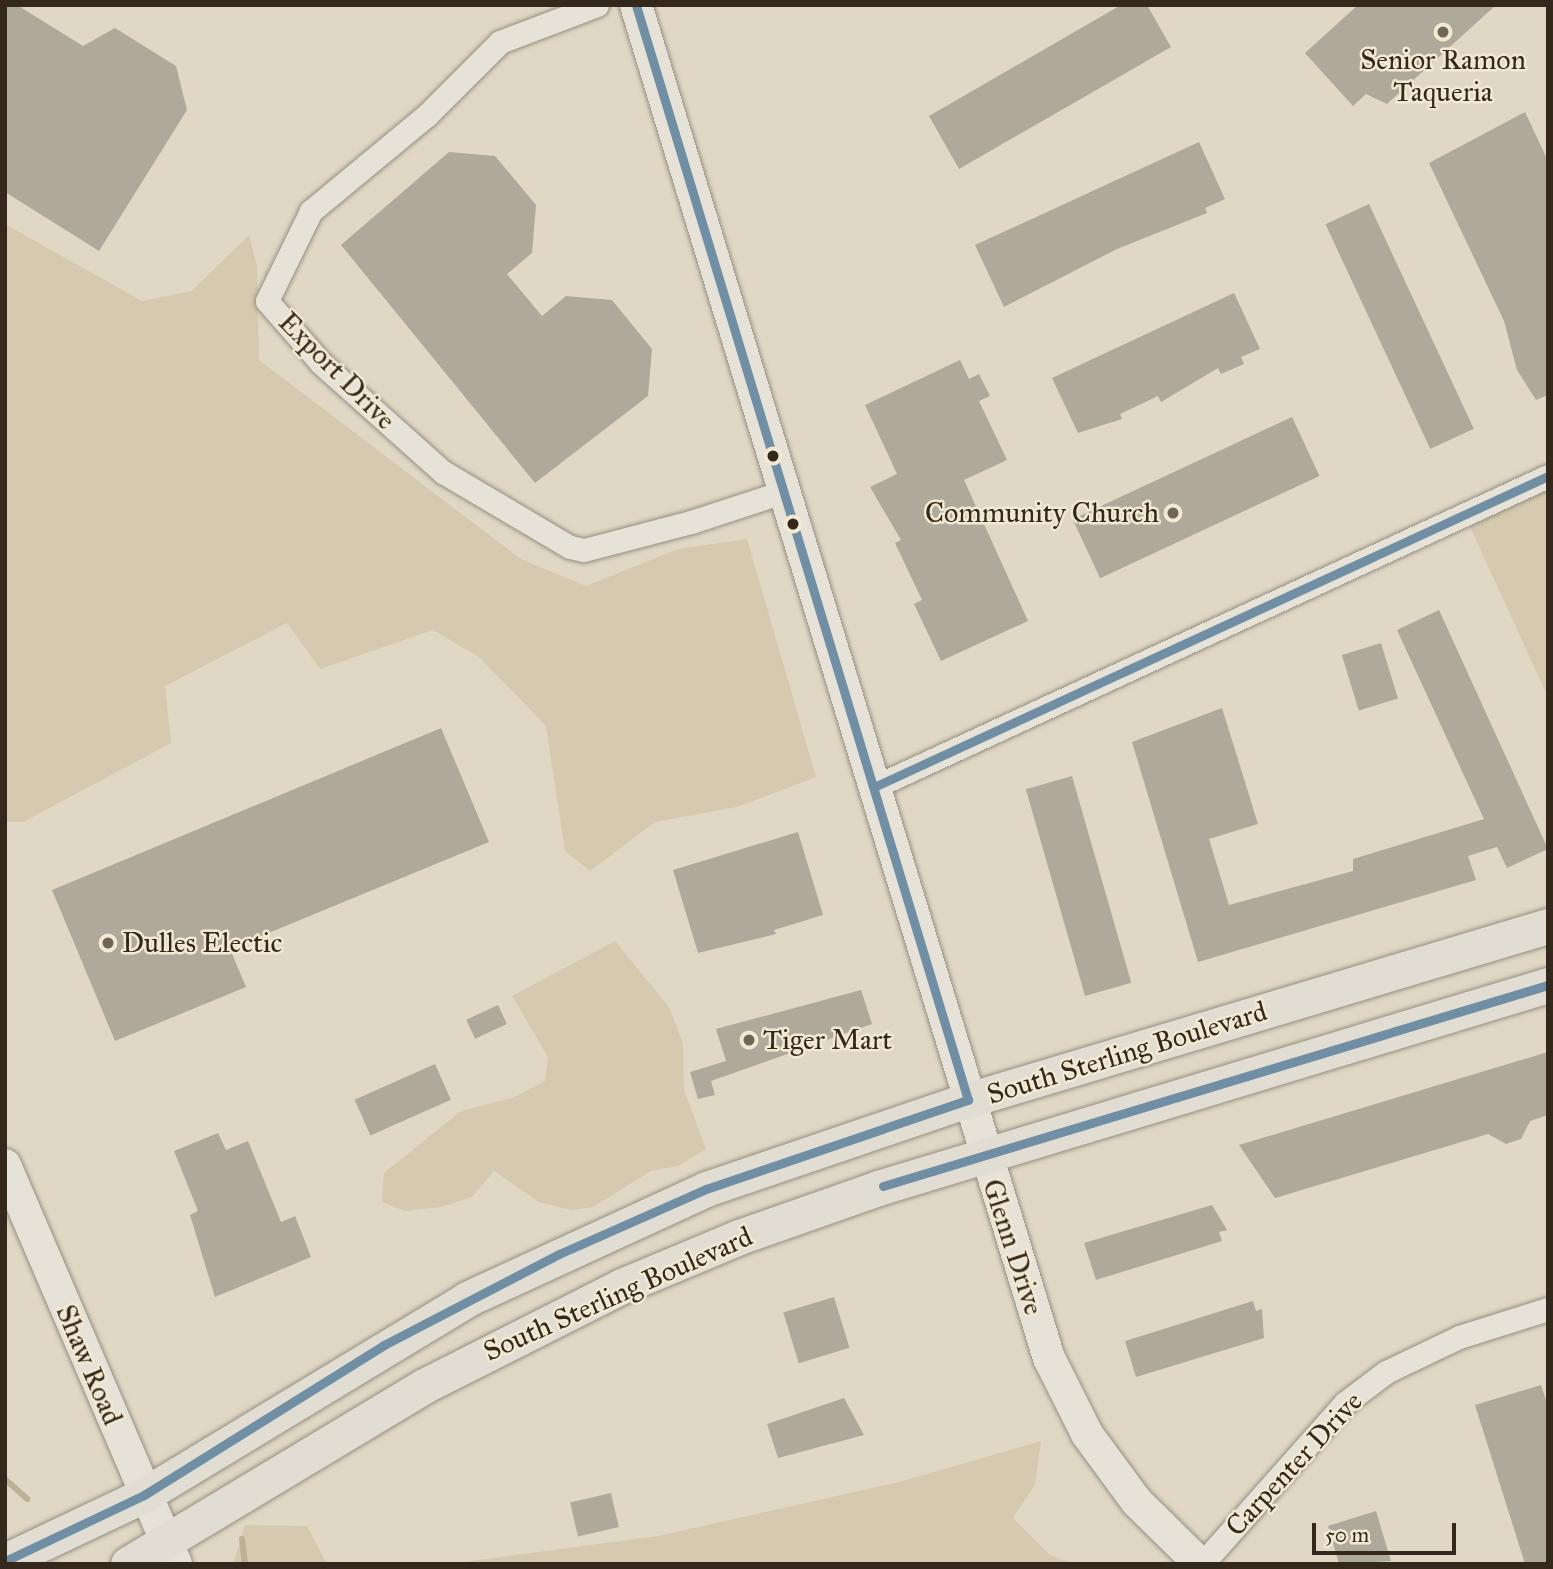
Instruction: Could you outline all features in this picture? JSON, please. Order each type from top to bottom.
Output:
[{"type":"main road","name":"South Sterling Boulevard","points":[[5,1562],[144,1495],[384,1345],[559,1254],[706,1189],[968,1100],[1548,926]]},
{"type":"main road","name":"South Sterling Boulevard","points":[[128,1564],[171,1553],[388,1406],[622,1286],[806,1212],[984,1155],[1548,985]]},
{"type":"street","name":"Export Drive","points":[[597,5],[499,42],[427,115],[311,211],[267,301],[321,363],[443,472],[570,547],[584,550],[664,529],[783,492]]},
{"type":"street","name":"Glenn Drive","points":[[636,5],[984,1155],[1066,1397],[1137,1502],[1201,1564]]},
{"type":"street","points":[[874,787],[1548,476]]},
{"type":"street","name":"Shaw Road","points":[[5,1165],[171,1553]]},
{"type":"street","name":"Carpenter Drive","points":[[1201,1564],[1345,1403],[1386,1371],[1459,1337],[1548,1310]]},
{"type":"shaded area","points":[[5,224],[142,301],[192,291],[249,235],[257,267],[259,360],[521,559],[586,586],[678,549],[747,539],[816,777],[737,807],[655,822],[590,871],[565,851],[546,726],[479,657],[433,630],[320,669],[287,623],[165,686],[171,743],[23,822],[5,822]]},
{"type":"shaded area","points":[[1548,476],[1548,697],[1464,514]]},
{"type":"shaded area","points":[[615,941],[669,1007],[683,1043],[684,1090],[706,1149],[678,1166],[651,1171],[593,1207],[571,1210],[539,1202],[494,1171],[472,1197],[441,1207],[405,1211],[382,1202],[384,1173],[461,1111],[512,1098],[545,1081],[548,1057],[512,996]]},
{"type":"shaded area","points":[[1041,1441],[1035,1485],[1013,1518],[1050,1555],[1075,1564],[449,1564],[658,1536],[899,1482]]},
{"type":"shaded area","points":[[245,1525],[307,1526],[327,1564],[233,1564]]},
{"type":"building","points":[[5,5],[17,5],[83,46],[115,28],[176,66],[187,110],[99,251],[5,192]]},
{"type":"building","points":[[1121,5],[1147,5],[1171,47],[959,169],[929,116]]},
{"type":"building","points":[[1358,5],[1496,5],[1387,104],[1366,94],[1353,106],[1305,53]]},
{"type":"building","points":[[1525,112],[1548,161],[1548,395],[1536,400],[1517,370],[1504,321],[1429,163]]},
{"type":"building","points":[[1199,142],[1225,199],[1205,208],[1207,213],[1117,249],[1004,307],[975,245]]},
{"type":"building","points":[[449,152],[495,156],[536,205],[532,253],[507,274],[542,316],[566,296],[612,300],[652,349],[648,396],[535,483],[341,245]]},
{"type":"building","points":[[1369,204],[1474,429],[1430,449],[1325,224]]},
{"type":"building","points":[[1234,293],[1260,349],[1241,357],[1244,364],[1221,374],[1218,368],[1161,402],[1158,396],[1120,414],[1122,419],[1078,433],[1052,378]]},
{"type":"building","points":[[960,360],[969,379],[979,374],[990,396],[979,401],[1007,460],[964,480],[1028,621],[941,661],[914,604],[922,600],[895,543],[901,540],[870,487],[897,474],[865,405]]},
{"type":"building","points":[[1292,417],[1319,476],[1100,578],[1073,519]]},
{"type":"building","points":[[1439,610],[1548,849],[1507,868],[1497,847],[1468,856],[1476,880],[1198,962],[1132,742],[1222,708],[1258,824],[1209,839],[1229,905],[1353,871],[1353,859],[1484,819],[1397,630]]},
{"type":"building","points":[[1381,643],[1398,698],[1359,710],[1342,655]]},
{"type":"building","points":[[441,728],[489,842],[230,949],[246,987],[115,1041],[52,890]]},
{"type":"building","points":[[1072,776],[1131,983],[1085,996],[1026,789]]},
{"type":"building","points":[[798,832],[823,915],[774,930],[776,934],[698,953],[673,870]]},
{"type":"building","points":[[861,990],[872,1024],[711,1081],[715,1095],[698,1099],[690,1072],[726,1061],[716,1029]]},
{"type":"building","points":[[498,1005],[507,1024],[475,1039],[466,1020]]},
{"type":"building","points":[[1548,1052],[1548,1115],[1530,1121],[1521,1139],[1506,1144],[1488,1134],[1275,1198],[1239,1145]]},
{"type":"building","points":[[435,1064],[451,1100],[370,1135],[355,1100]]},
{"type":"building","points":[[218,1133],[226,1150],[248,1141],[281,1222],[295,1216],[311,1257],[215,1297],[190,1215],[198,1211],[174,1151]]},
{"type":"building","points":[[1212,1205],[1227,1230],[1219,1232],[1222,1241],[1096,1280],[1084,1243]]},
{"type":"building","points":[[834,1297],[849,1348],[799,1363],[783,1312]]},
{"type":"building","points":[[1253,1301],[1256,1311],[1262,1309],[1264,1338],[1136,1377],[1125,1341]]},
{"type":"building","points":[[1541,1385],[1548,1406],[1548,1564],[1525,1564],[1475,1405]]},
{"type":"building","points":[[844,1398],[864,1435],[778,1458],[767,1424]]},
{"type":"building","points":[[611,1493],[619,1527],[578,1537],[570,1502]]},
{"type":"building","points":[[1376,1511],[1391,1561],[1339,1564],[1328,1526]]},
{"type":"waterway","points":[[5,1479],[27,1499]]},
{"type":"waterway","points":[[242,1539],[245,1564]]},
{"type":"transit line","points":[[5,1561],[144,1495],[384,1345],[559,1254],[706,1189],[968,1100],[636,5]]},
{"type":"transit line","points":[[874,787],[1548,476]]},
{"type":"transit line","points":[[883,1186],[1548,985]]},
{"type":"place","name":"Senior Ramon Taqueria","points":[[1443,32]]},
{"type":"place","name":"Community Church","points":[[1173,513]]},
{"type":"place","name":"Dulles Electic","points":[[108,943]]},
{"type":"place","name":"Tiger Mart","points":[[749,1040]]}]
